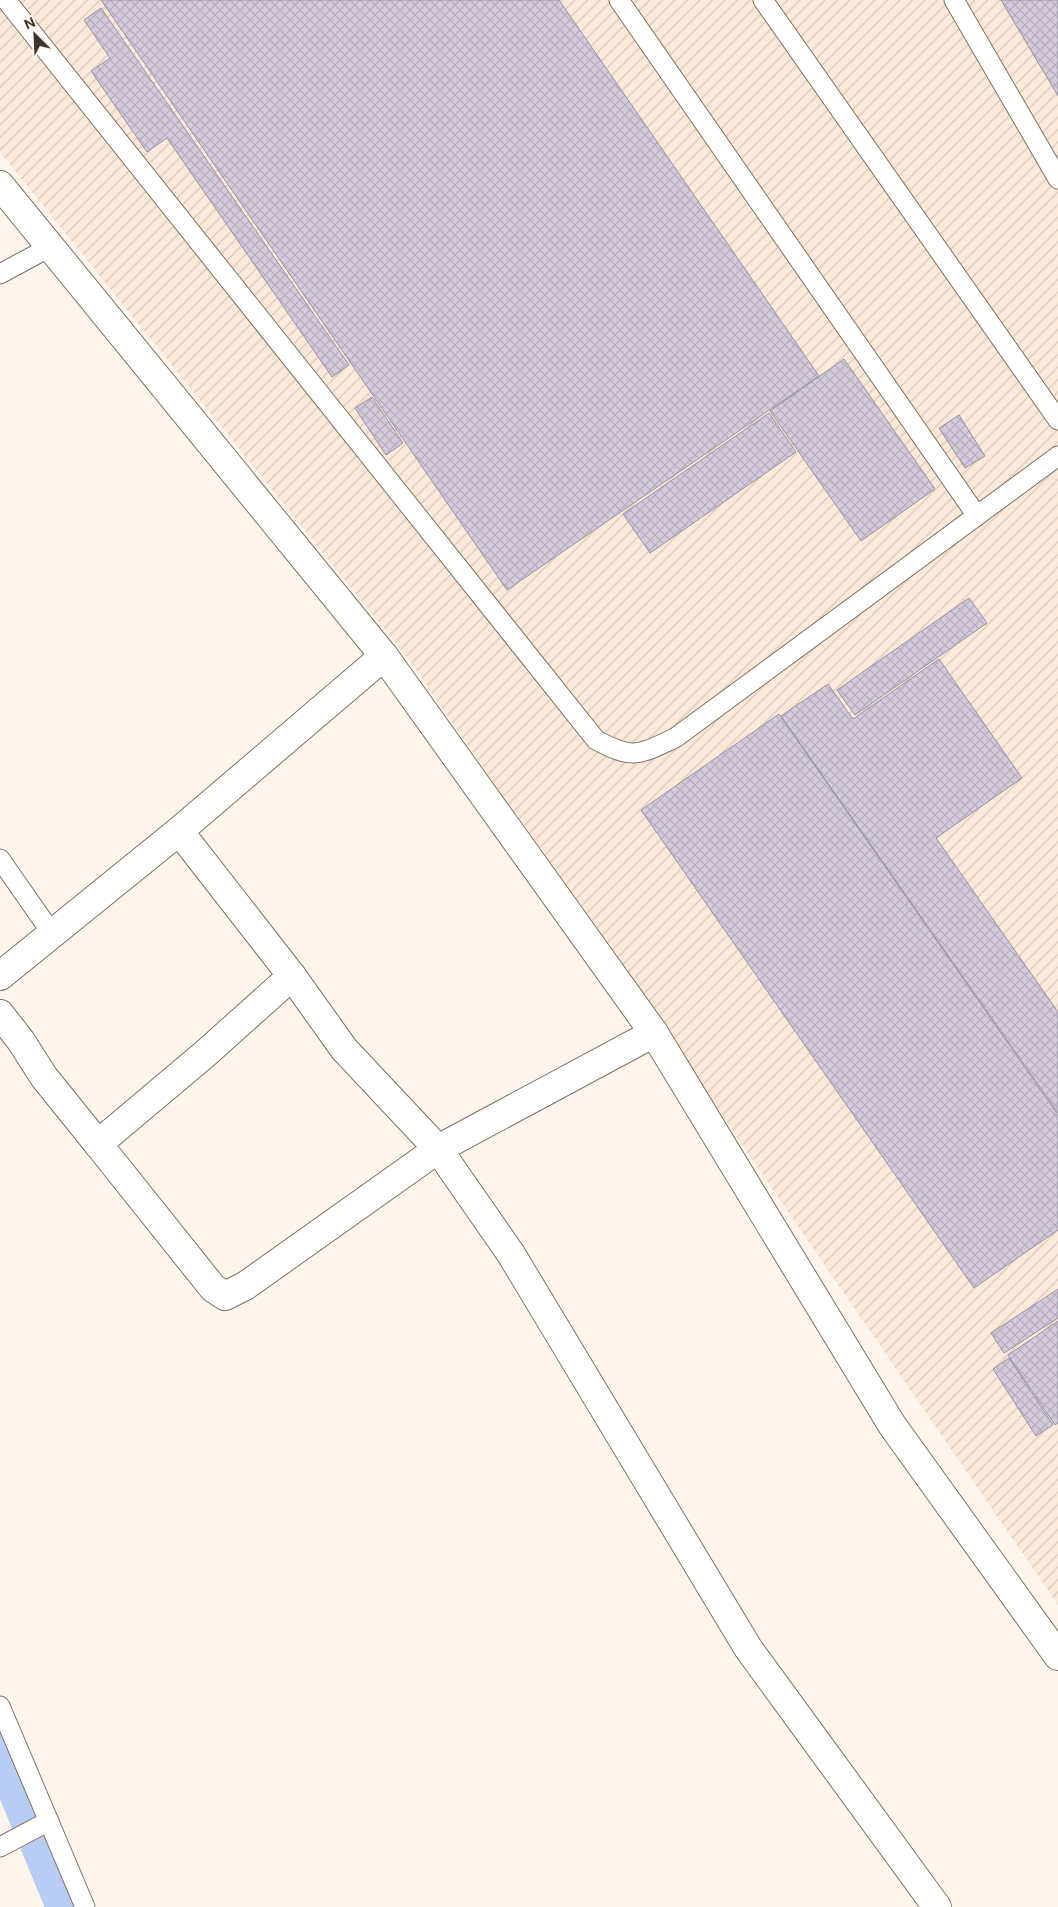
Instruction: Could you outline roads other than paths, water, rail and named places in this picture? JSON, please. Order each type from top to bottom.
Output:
[{"type":"street","points":[[0,186],[384,656],[654,1034],[892,1425],[1058,1656]]},
{"type":"street","points":[[0,976],[179,832],[384,656]]},
{"type":"street","points":[[179,832],[292,976],[344,1049],[438,1149],[511,1254],[748,1648],[937,1907]]},
{"type":"street","points":[[98,1144],[206,1053],[292,976]]},
{"type":"street","points":[[0,1014],[21,1041],[44,1077],[213,1288],[225,1296],[245,1286],[438,1149],[654,1034]]},
{"type":"lane","points":[[6,0],[596,740],[617,751],[639,754],[675,738],[1058,456]]},
{"type":"lane","points":[[619,0],[977,516]]},
{"type":"lane","points":[[764,0],[1058,420]]},
{"type":"lane","points":[[954,0],[1058,179]]},
{"type":"lane","points":[[0,274],[50,247]]},
{"type":"lane","points":[[0,859],[53,935]]},
{"type":"lane","points":[[0,1706],[42,1825],[85,1907]]},
{"type":"lane","points":[[5,1844],[42,1825]]},
{"type":"waterway","points":[[0,1752],[64,1907]]}]
